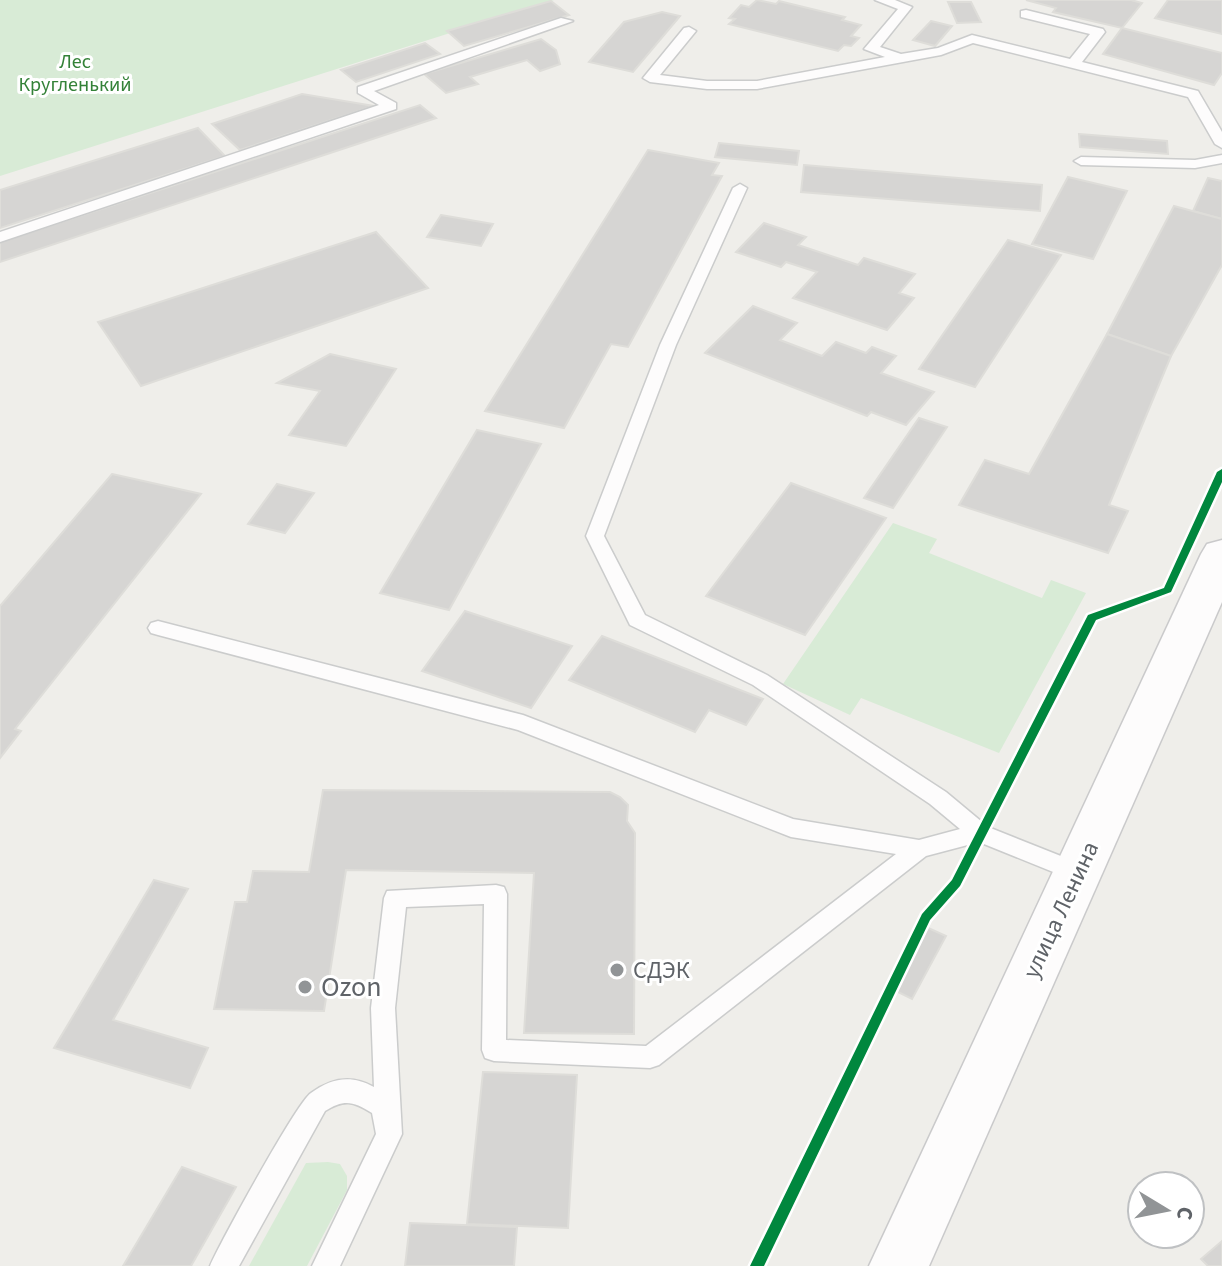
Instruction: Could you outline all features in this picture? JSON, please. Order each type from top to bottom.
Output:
[{"type":"main road","name":"улица Ленина","points":[[899,1266],[1222,554]]},
{"type":"lane","points":[[881,0],[906,7],[871,49],[899,57]]},
{"type":"lane","points":[[1026,14],[1098,32],[1075,62]]},
{"type":"lane","points":[[0,237],[391,106],[363,90],[566,21]]},
{"type":"lane","points":[[689,31],[650,78],[707,85],[757,85],[941,51],[972,39],[1075,62],[1193,94],[1222,144]]},
{"type":"lane","points":[[1081,161],[1195,164],[1222,159]]},
{"type":"lane","points":[[740,188],[668,345],[595,536],[637,620],[760,680],[938,798],[980,833],[1078,873]]},
{"type":"lane","points":[[158,628],[523,723],[791,828],[919,849]]},
{"type":"lane","points":[[326,1266],[389,1134],[383,1008],[395,898],[496,894],[494,1050],[650,1057],[919,849],[980,833]]},
{"type":"lane","points":[[224,1266],[316,1103],[339,1089],[361,1092],[384,1106],[389,1134]]},
{"type":"green space","name":"Лес Кругленький","points":[[0,0],[554,0],[0,176]]},
{"type":"green space","points":[[893,523],[937,539],[929,553],[1042,598],[1051,580],[1086,593],[999,753],[861,698],[850,715],[783,684]]},
{"type":"green space","points":[[306,1163],[340,1164],[347,1176],[347,1190],[307,1266],[249,1266]]},
{"type":"building","points":[[757,0],[776,4],[779,1],[845,17],[842,20],[861,25],[851,36],[859,38],[851,46],[844,45],[838,51],[729,24],[735,19],[729,18],[741,5],[749,7]]},
{"type":"building","points":[[1026,0],[1131,0],[1142,3],[1122,28],[1053,12],[1056,8]]},
{"type":"building","points":[[1168,0],[1222,0],[1222,34],[1155,18]]},
{"type":"building","points":[[551,1],[569,15],[464,46],[447,31]]},
{"type":"building","points":[[948,2],[971,2],[981,22],[957,23]]},
{"type":"building","points":[[662,12],[680,16],[633,72],[589,62],[624,22]]},
{"type":"building","points":[[931,21],[952,26],[935,46],[913,40]]},
{"type":"building","points":[[1122,28],[1222,53],[1222,73],[1214,85],[1103,54]]},
{"type":"building","points":[[541,39],[556,50],[560,64],[540,71],[527,60],[470,77],[478,84],[446,93],[424,74]]},
{"type":"building","points":[[425,43],[440,54],[356,82],[341,70]]},
{"type":"building","points":[[302,94],[374,106],[240,150],[212,124]]},
{"type":"building","points":[[420,105],[436,118],[0,262],[0,242]]},
{"type":"building","points":[[198,128],[225,156],[0,228],[0,190]]},
{"type":"building","points":[[1079,134],[1167,141],[1168,154],[1080,147]]},
{"type":"building","points":[[719,143],[799,151],[797,165],[715,157]]},
{"type":"building","points":[[648,150],[719,163],[712,175],[722,176],[628,347],[611,344],[564,428],[485,411]]},
{"type":"building","points":[[804,165],[1042,185],[1040,211],[801,192]]},
{"type":"building","points":[[1068,177],[1127,191],[1093,259],[1032,244]]},
{"type":"building","points":[[1208,178],[1222,181],[1222,219],[1193,211]]},
{"type":"building","points":[[1174,206],[1222,219],[1222,265],[1171,356],[1107,334]]},
{"type":"building","points":[[441,215],[493,224],[481,246],[427,237]]},
{"type":"building","points":[[764,223],[806,237],[798,245],[858,265],[864,258],[915,274],[899,293],[914,298],[887,330],[793,298],[817,272],[786,262],[781,267],[736,252]]},
{"type":"building","points":[[376,232],[428,288],[141,386],[98,322]]},
{"type":"building","points":[[1008,240],[1061,255],[975,387],[919,369]]},
{"type":"building","points":[[753,306],[797,323],[780,340],[822,356],[836,342],[866,353],[872,347],[896,356],[881,373],[934,392],[906,425],[871,412],[867,416],[705,353]]},
{"type":"building","points":[[1107,334],[1171,356],[1109,505],[1128,511],[1108,553],[959,505],[985,460],[1029,474]]},
{"type":"building","points":[[330,354],[396,369],[346,446],[289,435],[320,391],[277,383]]},
{"type":"building","points":[[919,418],[947,427],[893,508],[864,498]]},
{"type":"building","points":[[477,430],[541,444],[449,610],[380,593]]},
{"type":"building","points":[[112,474],[201,494],[15,729],[21,731],[0,758],[0,606]]},
{"type":"building","points":[[791,483],[886,518],[805,635],[706,596]]},
{"type":"building","points":[[277,484],[314,493],[285,533],[248,524]]},
{"type":"building","points":[[465,611],[572,646],[531,708],[422,671]]},
{"type":"building","points":[[602,636],[763,699],[746,725],[709,710],[695,732],[569,680]]},
{"type":"building","points":[[323,790],[610,792],[620,797],[628,805],[627,821],[635,833],[634,1034],[524,1033],[534,873],[346,870],[324,1011],[214,1009],[235,902],[247,902],[253,871],[309,872]]},
{"type":"building","points":[[154,880],[188,889],[113,1020],[208,1048],[190,1088],[54,1048]]},
{"type":"building","points":[[926,927],[946,936],[912,999],[892,989]]},
{"type":"building","points":[[483,1072],[577,1075],[568,1228],[467,1224]]},
{"type":"building","points":[[182,1167],[236,1187],[191,1266],[123,1266]]},
{"type":"building","points":[[410,1223],[517,1227],[514,1266],[405,1266]]},
{"type":"building","points":[[1222,1241],[1222,1266],[1208,1266],[1201,1259]]},
{"type":"cycle path","points":[[757,1266],[926,917],[956,883],[1092,618],[1168,590],[1222,472]]},
{"type":"place","name":"СДЭК","points":[[617,970]]},
{"type":"place","name":"Ozon","points":[[305,987]]}]
